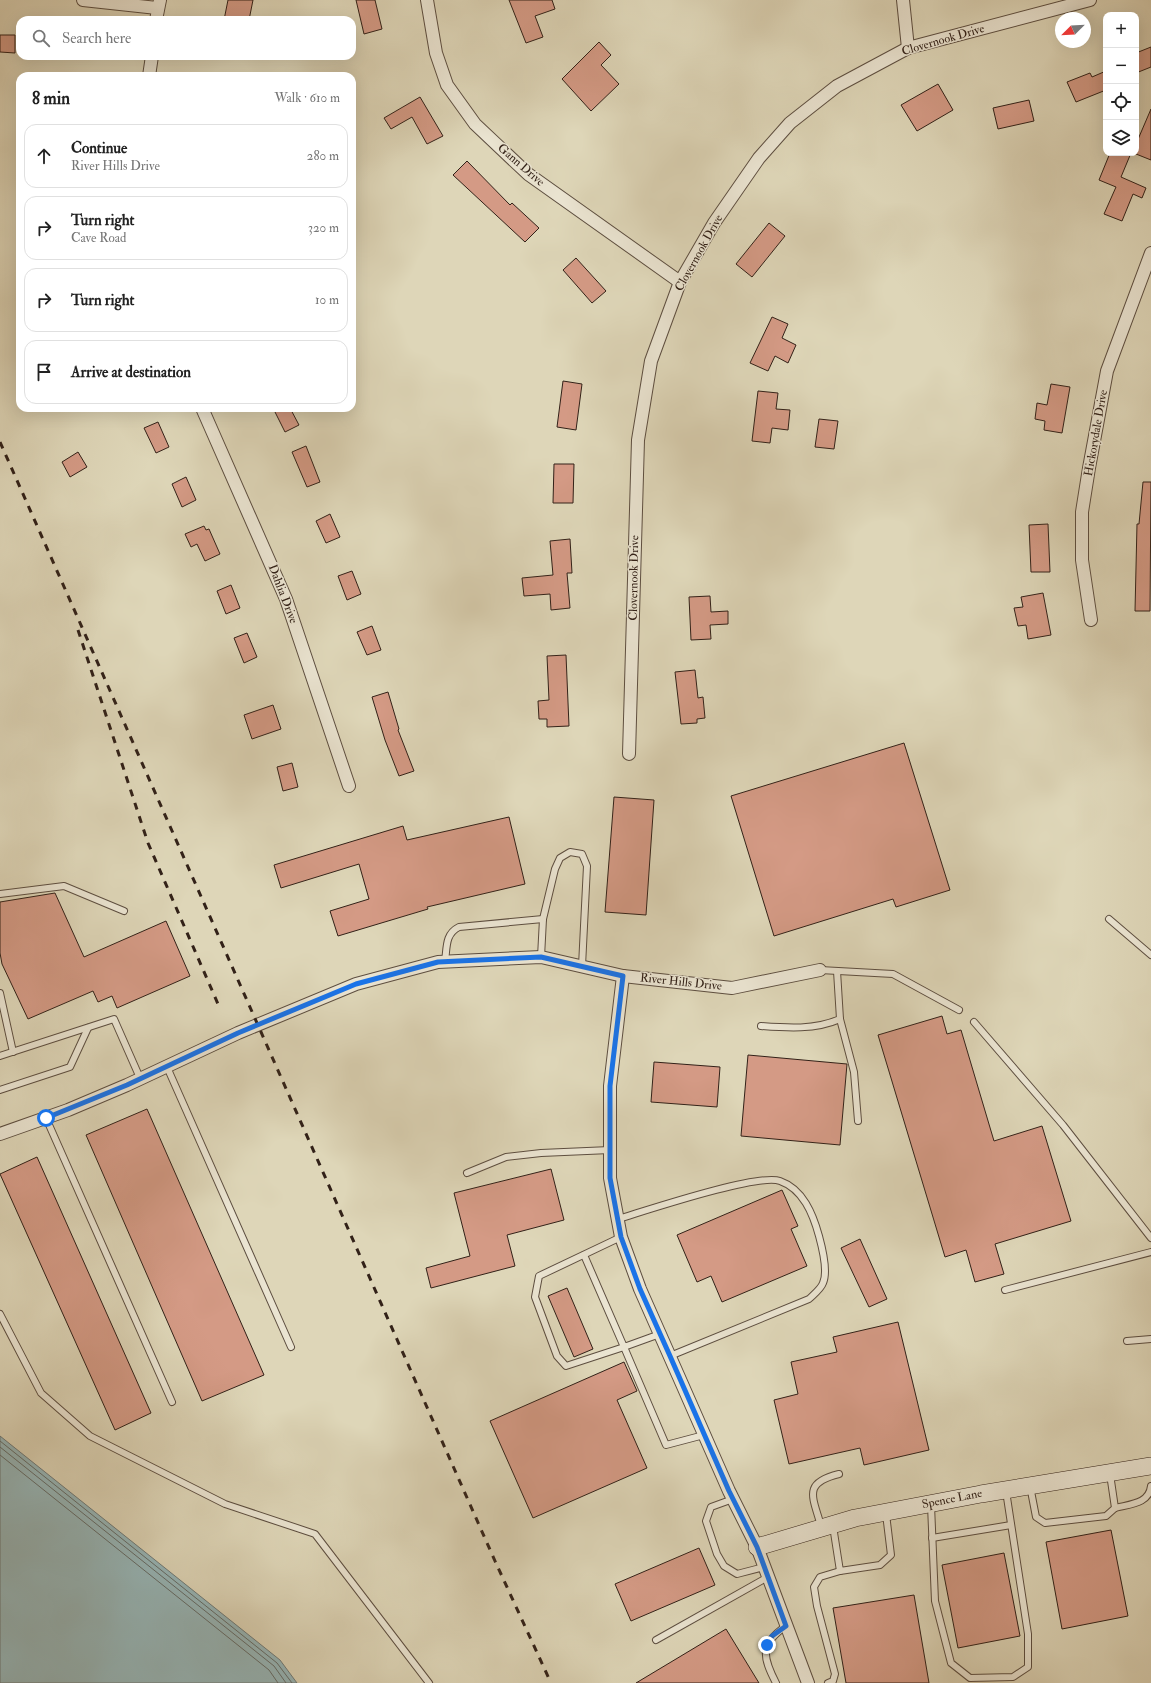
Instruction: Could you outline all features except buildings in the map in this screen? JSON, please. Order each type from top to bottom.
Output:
[{"type":"main road","name":"Spence Lane","points":[[757,1547],[827,1526],[886,1512],[1151,1466]]},
{"type":"street","points":[[83,0],[158,9]]},
{"type":"street","name":"Gann Drive","points":[[427,0],[436,53],[446,85],[475,124],[528,174],[680,282]]},
{"type":"street","points":[[903,0],[908,48]]},
{"type":"street","name":"Clovernook Drive","points":[[630,754],[638,440],[651,361],[680,282],[714,223],[754,165],[790,123],[837,86],[908,48],[1090,0]]},
{"type":"street","points":[[150,72],[151,60]]},
{"type":"street","name":"Hickorydale Drive","points":[[1091,620],[1082,560],[1082,512],[1089,468],[1107,371],[1151,253]]},
{"type":"street","name":"Dahlia Drive","points":[[204,412],[286,599],[349,786]]},
{"type":"street","name":"River Hills Drive","points":[[0,1134],[46,1118],[127,1085],[238,1033],[356,984],[445,962],[541,957],[623,976],[732,988],[820,970]]},
{"type":"street","points":[[623,976],[610,1086],[610,1178],[621,1237],[640,1289],[704,1435],[757,1547],[808,1683]]},
{"type":"lane","points":[[541,957],[543,919],[555,869],[560,858],[570,852],[582,854],[587,866],[582,966]]},
{"type":"lane","points":[[0,894],[64,886],[124,911]]},
{"type":"lane","points":[[445,962],[448,936],[452,930],[459,926],[543,919]]},
{"type":"lane","points":[[1109,919],[1151,955]]},
{"type":"lane","points":[[820,970],[893,974],[959,1010]]},
{"type":"lane","points":[[837,971],[840,1019],[854,1072],[858,1121]]},
{"type":"lane","points":[[0,993],[13,1052]]},
{"type":"lane","points":[[0,1056],[114,1019],[140,1078]]},
{"type":"lane","points":[[761,1026],[792,1029],[828,1024],[840,1019]]},
{"type":"lane","points":[[974,1022],[1063,1125],[1151,1238]]},
{"type":"lane","points":[[0,1090],[70,1067],[88,1028]]},
{"type":"lane","points":[[166,1067],[291,1347]]},
{"type":"lane","points":[[46,1118],[172,1402]]},
{"type":"lane","points":[[466,1173],[506,1157],[541,1153],[610,1150]]},
{"type":"lane","points":[[618,1219],[740,1184],[770,1180],[779,1180],[793,1190],[802,1198],[813,1217],[824,1255],[823,1283],[809,1299],[670,1356]]},
{"type":"lane","points":[[621,1237],[539,1276],[535,1297],[557,1356],[566,1366],[660,1334]]},
{"type":"lane","points":[[1005,1290],[1151,1252]]},
{"type":"lane","points":[[584,1254],[666,1446],[704,1435]]},
{"type":"lane","points":[[0,1314],[41,1393],[90,1436],[225,1504],[315,1534],[429,1683]]},
{"type":"lane","points":[[1127,1341],[1151,1339]]},
{"type":"lane","points":[[839,1474],[823,1478],[815,1485],[812,1491],[827,1526],[840,1571]]},
{"type":"lane","points":[[1110,1474],[1115,1508]]},
{"type":"lane","points":[[1030,1486],[1036,1517],[1045,1523],[1106,1516],[1115,1508],[1140,1502],[1150,1492],[1151,1486]]},
{"type":"lane","points":[[932,1503],[935,1601],[951,1663],[970,1678],[1013,1677],[1028,1667],[1028,1634],[1006,1490]]},
{"type":"lane","points":[[733,1499],[711,1507],[706,1521],[717,1554],[724,1566],[737,1574],[766,1572]]},
{"type":"lane","points":[[828,1683],[833,1681],[835,1674],[817,1606],[814,1587],[820,1577],[840,1571],[880,1565],[891,1555],[886,1512]]},
{"type":"lane","points":[[932,1538],[1011,1525]]},
{"type":"lane","points":[[656,1640],[766,1572]]},
{"type":"lane","points":[[776,1683],[769,1667],[766,1650],[772,1636],[786,1626]]},
{"type":"water","points":[[0,1436],[280,1660],[297,1683],[0,1683]]},
{"type":"railway","points":[[0,442],[495,1561],[551,1683]]},
{"type":"railway","points":[[78,630],[148,843],[218,1004]]},
{"type":"route","points":[[46,1118],[127,1085],[238,1033],[356,984],[438,962],[541,957],[623,976],[610,1086],[610,1178],[621,1237],[640,1289],[729,1491],[757,1547],[786,1626],[772,1636],[767,1645]]}]
